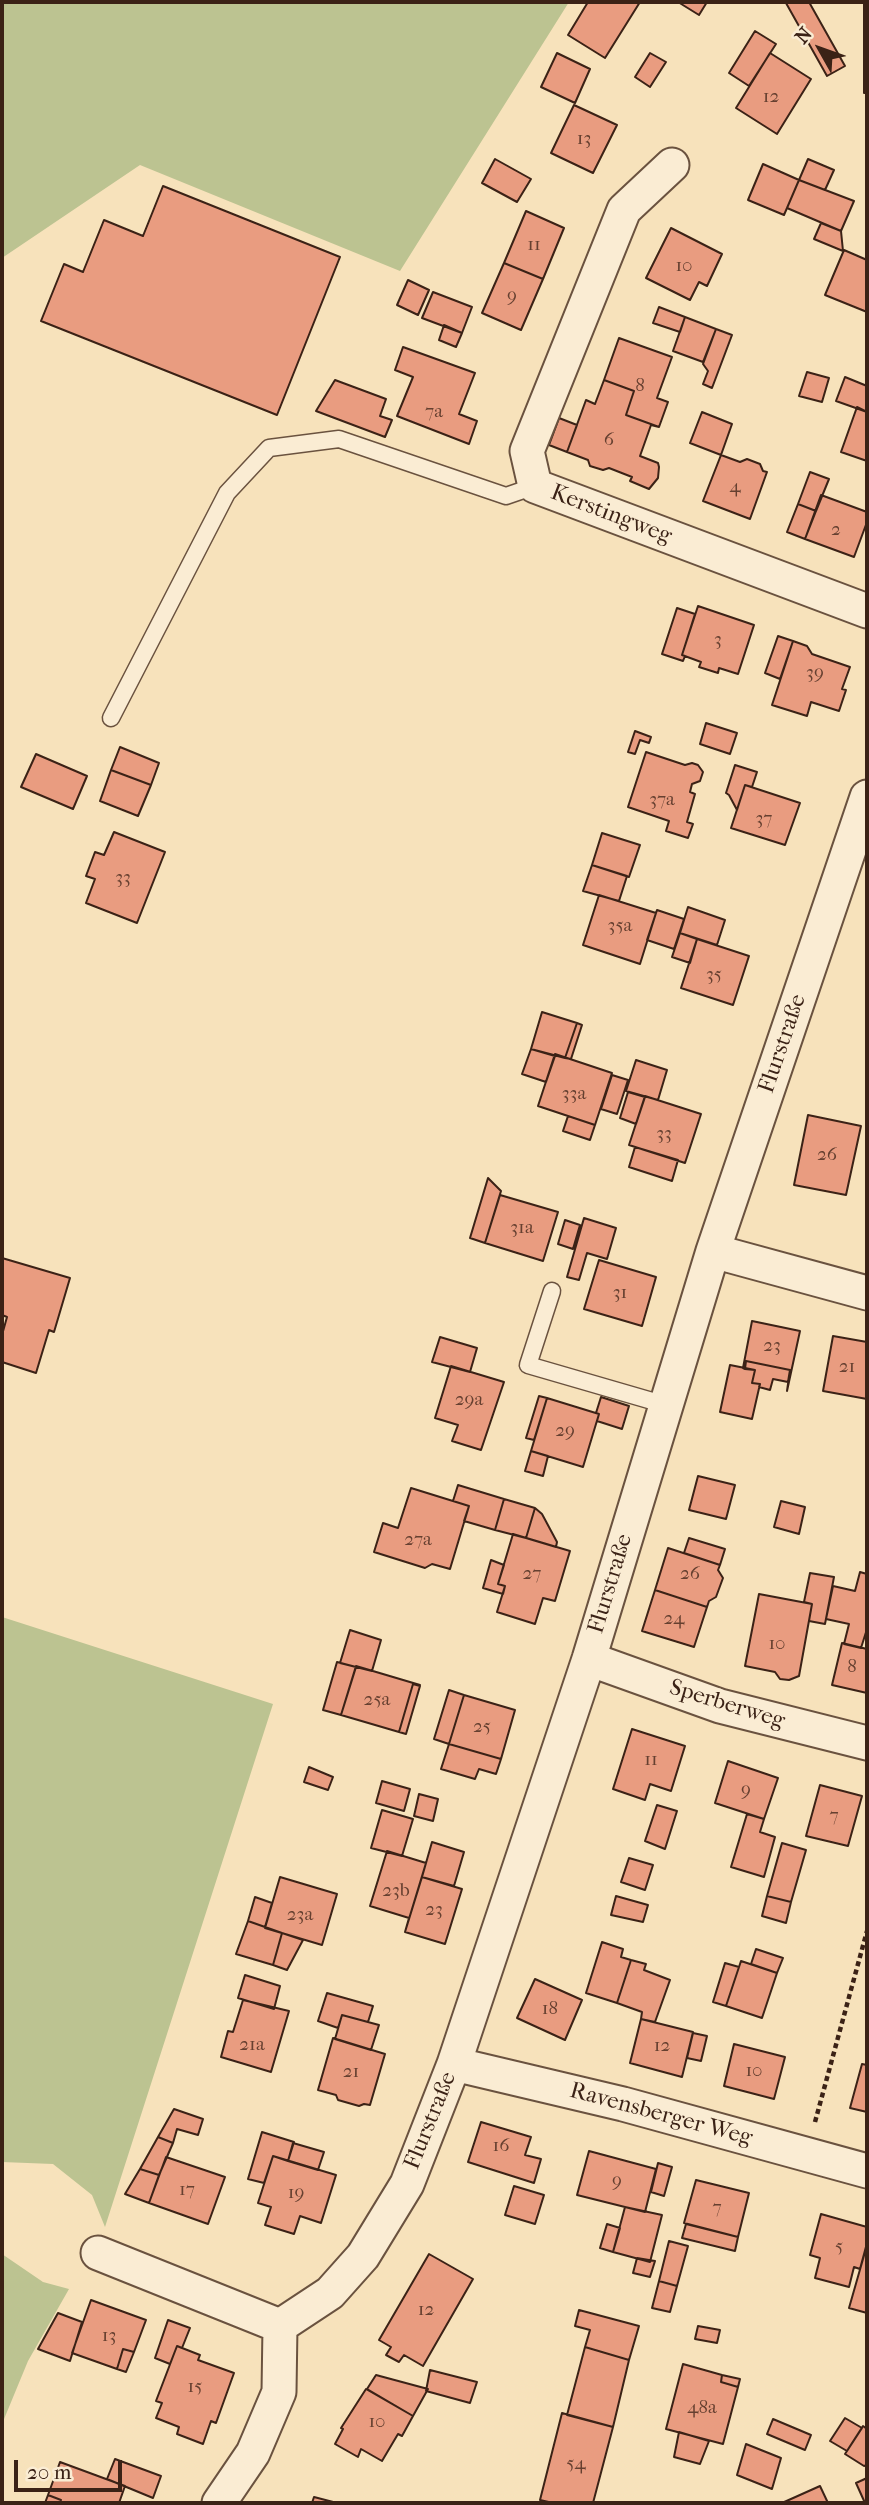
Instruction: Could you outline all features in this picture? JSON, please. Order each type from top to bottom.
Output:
[{"type":"street","name":"Kerstingweg","points":[[672,165],[624,210],[527,451],[535,486],[867,611]]},
{"type":"street","name":"Flurstraße","points":[[280,2326],[330,2292],[363,2256],[407,2184],[454,2064],[589,1659],[713,1251],[867,797]]},
{"type":"street","points":[[713,1251],[867,1293]]},
{"type":"street","name":"Sperberweg","points":[[589,1659],[720,1706],[867,1743]]},
{"type":"street","name":"Ravensberger Weg","points":[[454,2064],[622,2104],[867,2171]]},
{"type":"street","points":[[98,2253],[280,2326],[279,2392],[253,2453],[219,2503]]},
{"type":"lane","points":[[111,718],[227,494],[269,448],[340,439],[506,496],[535,486]]},
{"type":"lane","points":[[552,1291],[528,1365],[666,1405]]},
{"type":"path","points":[[806,2153],[867,1931]]},
{"type":"green space","points":[[2,2],[569,2],[400,271],[140,165],[2,258]]},
{"type":"green space","points":[[2,1617],[273,1704],[105,2227],[92,2195],[53,2164],[2,2162]]},
{"type":"green space","points":[[2,2254],[43,2282],[69,2289],[28,2361],[2,2424]]},
{"type":"building","points":[[588,2],[640,2],[605,58],[568,35]]},
{"type":"building","points":[[678,2],[707,2],[699,15]]},
{"type":"building","points":[[809,2],[845,66],[827,76],[786,3]]},
{"type":"building","points":[[864,2],[867,2],[867,93],[864,93]]},
{"type":"building","points":[[755,31],[776,44],[749,86],[729,73]]},
{"type":"building","points":[[557,53],[590,69],[575,103],[541,87]]},
{"type":"building","points":[[650,53],[666,62],[650,87],[635,77]]},
{"type":"building","points":[[770,53],[811,79],[777,134],[736,108]]},
{"type":"building","points":[[574,105],[617,125],[593,173],[551,153]]},
{"type":"building","points":[[495,159],[531,179],[517,202],[482,183]]},
{"type":"building","points":[[808,159],[834,170],[825,190],[799,180]]},
{"type":"building","points":[[763,164],[799,180],[784,215],[748,200]]},
{"type":"building","points":[[799,180],[854,201],[841,231],[787,208]]},
{"type":"building","points":[[163,186],[340,257],[277,415],[41,321],[64,264],[83,272],[104,220],[143,236]]},
{"type":"building","points":[[526,211],[564,228],[543,279],[504,263]]},
{"type":"building","points":[[821,223],[841,231],[843,251],[814,239]]},
{"type":"building","points":[[671,228],[722,254],[707,286],[699,282],[690,300],[646,278]]},
{"type":"building","points":[[844,250],[867,260],[867,312],[825,295]]},
{"type":"building","points":[[504,263],[543,279],[521,330],[482,313]]},
{"type":"building","points":[[408,280],[429,290],[418,315],[397,305]]},
{"type":"building","points":[[433,292],[472,307],[462,333],[422,318]]},
{"type":"building","points":[[659,307],[685,317],[680,332],[653,323]]},
{"type":"building","points":[[685,317],[716,329],[703,362],[673,351]]},
{"type":"building","points":[[444,325],[462,333],[456,347],[439,340]]},
{"type":"building","points":[[716,329],[732,335],[712,388],[703,384],[708,371],[703,364]]},
{"type":"building","points":[[619,338],[672,357],[657,398],[668,402],[659,427],[626,415],[634,391],[604,380]]},
{"type":"building","points":[[403,347],[475,373],[459,414],[477,421],[469,444],[397,416],[413,377],[395,370]]},
{"type":"building","points":[[807,372],[829,378],[822,402],[799,396]]},
{"type":"building","points":[[845,377],[867,386],[867,412],[836,401]]},
{"type":"building","points":[[335,380],[386,399],[380,416],[392,420],[385,437],[316,411]]},
{"type":"building","points":[[604,380],[634,391],[626,415],[659,427],[651,425],[640,456],[658,463],[658,478],[649,489],[630,481],[632,477],[609,468],[603,470],[590,466],[588,460],[567,452],[586,400],[595,404]]},
{"type":"building","points":[[857,407],[867,412],[867,461],[841,452]]},
{"type":"building","points":[[702,412],[732,424],[721,455],[690,443]]},
{"type":"building","points":[[559,418],[577,425],[567,452],[549,445]]},
{"type":"building","points":[[721,455],[740,462],[747,459],[760,464],[763,471],[767,472],[750,519],[703,501]]},
{"type":"building","points":[[810,472],[829,479],[816,511],[798,504]]},
{"type":"building","points":[[821,495],[867,512],[867,522],[854,557],[805,539]]},
{"type":"building","points":[[798,504],[816,511],[805,539],[787,532]]},
{"type":"building","points":[[698,606],[754,625],[738,674],[719,668],[718,673],[699,667],[701,662],[682,655]]},
{"type":"building","points":[[677,608],[695,614],[682,655],[685,656],[683,661],[662,654]]},
{"type":"building","points":[[778,636],[793,641],[780,679],[765,673]]},
{"type":"building","points":[[793,641],[807,646],[812,654],[850,667],[842,689],[846,690],[839,711],[811,702],[807,716],[772,705]]},
{"type":"building","points":[[706,723],[737,733],[730,754],[700,744]]},
{"type":"building","points":[[635,731],[651,737],[649,743],[640,740],[635,754],[628,752]]},
{"type":"building","points":[[120,747],[159,763],[151,785],[111,770]]},
{"type":"building","points":[[646,752],[685,765],[698,765],[703,772],[700,781],[692,784],[690,792],[695,794],[687,822],[693,824],[688,838],[666,831],[669,821],[628,807]]},
{"type":"building","points":[[36,754],[87,776],[73,809],[21,787]]},
{"type":"building","points":[[735,765],[757,772],[752,787],[745,785],[737,810],[726,793]]},
{"type":"building","points":[[111,770],[151,785],[138,816],[100,801]]},
{"type":"building","points":[[745,785],[800,803],[785,845],[731,828]]},
{"type":"building","points":[[114,832],[165,852],[137,923],[86,903],[95,879],[86,876],[95,852],[104,855]]},
{"type":"building","points":[[602,833],[640,845],[629,877],[592,865]]},
{"type":"building","points":[[592,865],[627,876],[619,901],[583,891]]},
{"type":"building","points":[[599,895],[656,913],[640,964],[583,945]]},
{"type":"building","points":[[688,907],[725,920],[717,945],[680,933]]},
{"type":"building","points":[[657,910],[684,919],[674,949],[647,940]]},
{"type":"building","points":[[680,933],[697,939],[690,963],[672,957]]},
{"type":"building","points":[[697,939],[749,956],[733,1005],[681,988]]},
{"type":"building","points":[[542,1012],[577,1023],[565,1058],[531,1049]]},
{"type":"building","points":[[577,1023],[582,1025],[571,1059],[565,1058]]},
{"type":"building","points":[[531,1049],[555,1056],[546,1082],[522,1074]]},
{"type":"building","points":[[555,1054],[612,1073],[595,1125],[538,1106]]},
{"type":"building","points":[[636,1060],[667,1070],[658,1100],[626,1091]]},
{"type":"building","points":[[612,1075],[628,1080],[617,1114],[601,1109]]},
{"type":"building","points":[[628,1092],[645,1097],[636,1124],[620,1118]]},
{"type":"building","points":[[645,1096],[701,1114],[685,1163],[629,1145]]},
{"type":"building","points":[[808,1115],[861,1126],[846,1195],[794,1185]]},
{"type":"building","points":[[568,1116],[595,1125],[590,1140],[563,1131]]},
{"type":"building","points":[[635,1147],[678,1160],[672,1181],[629,1167]]},
{"type":"building","points":[[488,1178],[501,1191],[485,1243],[470,1238]]},
{"type":"building","points":[[500,1195],[558,1212],[543,1261],[485,1243]]},
{"type":"building","points":[[584,1218],[616,1228],[607,1259],[587,1253],[579,1280],[567,1277]]},
{"type":"building","points":[[565,1220],[580,1225],[573,1249],[558,1244]]},
{"type":"building","points":[[2,1258],[70,1278],[54,1332],[49,1330],[36,1373],[2,1362],[2,1335],[7,1317],[2,1315]]},
{"type":"building","points":[[599,1260],[656,1277],[642,1326],[584,1309]]},
{"type":"building","points":[[752,1321],[800,1331],[787,1391],[790,1370],[746,1361],[745,1369],[743,1368]]},
{"type":"building","points":[[833,1336],[867,1342],[867,1399],[823,1391]]},
{"type":"building","points":[[440,1337],[477,1348],[470,1372],[432,1362]]},
{"type":"building","points":[[746,1361],[790,1370],[788,1382],[773,1379],[770,1390],[759,1387],[760,1384],[752,1383],[755,1370],[745,1369]]},
{"type":"building","points":[[730,1365],[755,1370],[752,1383],[760,1384],[752,1419],[720,1412]]},
{"type":"building","points":[[451,1366],[504,1382],[481,1450],[452,1441],[458,1425],[435,1418]]},
{"type":"building","points":[[539,1396],[547,1398],[534,1440],[526,1438]]},
{"type":"building","points":[[601,1397],[629,1406],[622,1429],[597,1421],[599,1414],[596,1413]]},
{"type":"building","points":[[547,1398],[599,1414],[583,1467],[531,1451]]},
{"type":"building","points":[[531,1451],[548,1456],[543,1476],[525,1471]]},
{"type":"building","points":[[698,1476],[735,1485],[726,1519],[689,1510]]},
{"type":"building","points":[[458,1485],[504,1499],[495,1530],[464,1521],[469,1506],[453,1501]]},
{"type":"building","points":[[411,1488],[469,1506],[450,1569],[432,1564],[425,1568],[374,1552],[383,1523],[398,1528]]},
{"type":"building","points":[[504,1499],[535,1508],[526,1538],[495,1530]]},
{"type":"building","points":[[781,1501],[805,1507],[799,1534],[774,1527]]},
{"type":"building","points":[[535,1508],[542,1514],[557,1542],[556,1547],[526,1538]]},
{"type":"building","points":[[513,1534],[570,1551],[555,1601],[543,1598],[535,1624],[497,1612],[505,1586],[498,1584]]},
{"type":"building","points":[[689,1538],[725,1549],[720,1565],[684,1553]]},
{"type":"building","points":[[668,1548],[720,1565],[718,1570],[723,1578],[716,1597],[709,1601],[707,1607],[655,1590]]},
{"type":"building","points":[[491,1560],[504,1565],[498,1584],[505,1586],[503,1594],[483,1588]]},
{"type":"building","points":[[860,1572],[867,1574],[867,1629],[861,1648],[844,1644],[849,1624],[826,1619],[833,1586],[855,1591]]},
{"type":"building","points":[[810,1573],[834,1577],[825,1624],[809,1621],[812,1604],[804,1602]]},
{"type":"building","points":[[655,1590],[707,1607],[694,1647],[642,1631]]},
{"type":"building","points":[[759,1594],[812,1604],[799,1676],[789,1680],[780,1679],[775,1672],[745,1666]]},
{"type":"building","points":[[350,1630],[381,1640],[372,1671],[340,1663]]},
{"type":"building","points":[[842,1643],[867,1649],[867,1693],[832,1685]]},
{"type":"building","points":[[337,1662],[356,1667],[341,1715],[323,1710]]},
{"type":"building","points":[[356,1666],[420,1685],[413,1684],[399,1732],[341,1715]]},
{"type":"building","points":[[413,1684],[420,1686],[406,1734],[399,1732]]},
{"type":"building","points":[[449,1690],[464,1695],[449,1744],[434,1739]]},
{"type":"building","points":[[464,1695],[515,1710],[501,1759],[449,1744]]},
{"type":"building","points":[[632,1729],[685,1746],[671,1791],[650,1784],[645,1800],[613,1789]]},
{"type":"building","points":[[449,1744],[501,1759],[496,1774],[479,1769],[475,1779],[441,1769]]},
{"type":"building","points":[[728,1761],[778,1778],[764,1819],[715,1803]]},
{"type":"building","points":[[309,1767],[333,1777],[328,1790],[304,1782]]},
{"type":"building","points":[[382,1781],[410,1789],[404,1811],[376,1803]]},
{"type":"building","points":[[820,1785],[862,1796],[848,1846],[806,1836]]},
{"type":"building","points":[[419,1794],[438,1799],[433,1821],[414,1816]]},
{"type":"building","points":[[657,1805],[677,1811],[665,1849],[645,1841]]},
{"type":"building","points":[[382,1810],[413,1819],[402,1856],[371,1848]]},
{"type":"building","points":[[747,1814],[764,1819],[760,1832],[775,1837],[764,1877],[731,1867]]},
{"type":"building","points":[[432,1842],[464,1852],[454,1886],[422,1877]]},
{"type":"building","points":[[782,1843],[806,1850],[791,1902],[767,1896]]},
{"type":"building","points":[[387,1851],[426,1863],[405,1932],[409,1918],[370,1906]]},
{"type":"building","points":[[629,1858],[653,1865],[645,1890],[621,1882]]},
{"type":"building","points":[[280,1877],[337,1894],[322,1945],[265,1928]]},
{"type":"building","points":[[422,1877],[462,1889],[445,1944],[405,1932]]},
{"type":"building","points":[[616,1896],[648,1905],[643,1922],[611,1915]]},
{"type":"building","points":[[767,1896],[791,1902],[786,1923],[762,1916]]},
{"type":"building","points":[[255,1897],[272,1903],[265,1927],[248,1921]]},
{"type":"building","points":[[248,1921],[282,1933],[273,1965],[236,1954]]},
{"type":"building","points":[[282,1933],[303,1940],[287,1970],[273,1965]]},
{"type":"building","points":[[602,1942],[623,1949],[621,1957],[631,1960],[617,2003],[586,1993]]},
{"type":"building","points":[[756,1949],[783,1958],[777,1973],[751,1964]]},
{"type":"building","points":[[631,1960],[646,1964],[644,1970],[670,1980],[655,2022],[641,2019],[642,2012],[617,2003]]},
{"type":"building","points":[[741,1961],[777,1973],[762,2018],[726,2006]]},
{"type":"building","points":[[725,1963],[739,1967],[726,2006],[713,2002]]},
{"type":"building","points":[[245,1975],[280,1986],[274,2009],[238,1998]]},
{"type":"building","points":[[535,1979],[582,2000],[565,2040],[517,2018]]},
{"type":"building","points":[[327,1993],[373,2006],[368,2022],[342,2015],[338,2028],[318,2021]]},
{"type":"building","points":[[243,2000],[289,2011],[271,2072],[221,2057],[228,2031],[233,2032]]},
{"type":"building","points":[[342,2015],[379,2025],[371,2050],[335,2039]]},
{"type":"building","points":[[641,2019],[693,2032],[682,2077],[630,2063]]},
{"type":"building","points":[[693,2033],[707,2036],[701,2061],[687,2058]]},
{"type":"building","points":[[333,2038],[385,2054],[370,2105],[359,2106],[338,2100],[336,2095],[318,2090]]},
{"type":"building","points":[[734,2044],[785,2057],[774,2099],[724,2086]]},
{"type":"building","points":[[862,2064],[867,2065],[867,2112],[850,2108]]},
{"type":"building","points":[[174,2109],[203,2119],[198,2135],[177,2129],[173,2143],[158,2137]]},
{"type":"building","points":[[481,2122],[531,2137],[525,2155],[541,2159],[534,2183],[468,2162]]},
{"type":"building","points":[[262,2132],[294,2142],[288,2161],[273,2156],[264,2183],[248,2179]]},
{"type":"building","points":[[158,2137],[173,2143],[159,2175],[140,2169]]},
{"type":"building","points":[[293,2143],[324,2152],[318,2170],[288,2161]]},
{"type":"building","points":[[589,2151],[656,2169],[645,2212],[577,2195]]},
{"type":"building","points":[[273,2156],[336,2175],[321,2223],[300,2216],[294,2234],[265,2225],[271,2207],[258,2203]]},
{"type":"building","points":[[166,2157],[225,2177],[208,2224],[149,2203]]},
{"type":"building","points":[[658,2163],[672,2167],[664,2196],[651,2192]]},
{"type":"building","points":[[140,2169],[159,2175],[149,2203],[125,2194]]},
{"type":"building","points":[[696,2180],[749,2193],[738,2237],[684,2223]]},
{"type":"building","points":[[514,2186],[544,2195],[535,2224],[505,2215]]},
{"type":"building","points":[[625,2207],[662,2215],[650,2262],[613,2252]]},
{"type":"building","points":[[821,2214],[867,2227],[867,2243],[860,2269],[854,2267],[849,2287],[815,2278],[820,2258],[810,2255]]},
{"type":"building","points":[[607,2224],[620,2228],[613,2252],[600,2248]]},
{"type":"building","points":[[686,2224],[738,2237],[735,2251],[682,2238]]},
{"type":"building","points":[[669,2241],[688,2246],[677,2286],[659,2281]]},
{"type":"building","points":[[865,2252],[867,2253],[867,2313],[849,2308]]},
{"type":"building","points":[[429,2254],[473,2279],[423,2366],[404,2355],[399,2362],[386,2355],[391,2347],[379,2340]]},
{"type":"building","points":[[637,2258],[655,2261],[650,2277],[633,2273]]},
{"type":"building","points":[[659,2281],[677,2286],[670,2312],[652,2308]]},
{"type":"building","points":[[91,2300],[146,2320],[134,2352],[123,2349],[117,2369],[72,2353]]},
{"type":"building","points":[[579,2310],[639,2326],[629,2360],[585,2347],[590,2330],[575,2326]]},
{"type":"building","points":[[58,2313],[82,2322],[70,2361],[38,2349]]},
{"type":"building","points":[[168,2320],[190,2328],[182,2348],[177,2346],[170,2364],[155,2358]]},
{"type":"building","points":[[698,2326],[720,2330],[717,2343],[695,2339]]},
{"type":"building","points":[[177,2346],[200,2355],[198,2360],[234,2373],[216,2423],[211,2421],[203,2444],[177,2434],[179,2427],[156,2418],[162,2403],[156,2401]]},
{"type":"building","points":[[585,2347],[629,2360],[613,2427],[567,2415]]},
{"type":"building","points":[[123,2349],[134,2352],[126,2372],[117,2369]]},
{"type":"building","points":[[683,2364],[722,2375],[721,2382],[738,2387],[723,2444],[666,2429]]},
{"type":"building","points":[[430,2370],[477,2382],[470,2403],[426,2391]]},
{"type":"building","points":[[376,2375],[428,2389],[413,2416],[367,2389]]},
{"type":"building","points":[[722,2375],[740,2379],[738,2387],[721,2382]]},
{"type":"building","points":[[366,2389],[413,2416],[402,2436],[398,2434],[382,2461],[361,2449],[358,2457],[335,2444],[343,2429],[341,2428]]},
{"type":"building","points":[[562,2413],[613,2427],[593,2503],[553,2503],[540,2500]]},
{"type":"building","points":[[845,2418],[862,2428],[847,2451],[830,2441]]},
{"type":"building","points":[[773,2419],[811,2435],[805,2450],[767,2434]]},
{"type":"building","points":[[863,2426],[867,2429],[867,2465],[864,2466],[845,2454]]},
{"type":"building","points":[[679,2432],[709,2441],[700,2464],[674,2457]]},
{"type":"building","points":[[746,2444],[781,2458],[772,2489],[737,2475]]},
{"type":"building","points":[[115,2459],[161,2476],[153,2498],[107,2479]]},
{"type":"building","points":[[60,2462],[125,2486],[119,2503],[59,2503],[61,2500],[48,2495]]},
{"type":"building","points":[[867,2478],[867,2503],[865,2503],[856,2483]]},
{"type":"building","points":[[820,2486],[828,2503],[782,2503]]},
{"type":"building","points":[[48,2495],[61,2500],[59,2503],[45,2503]]},
{"type":"building","points":[[314,2497],[337,2503],[312,2503]]}]
